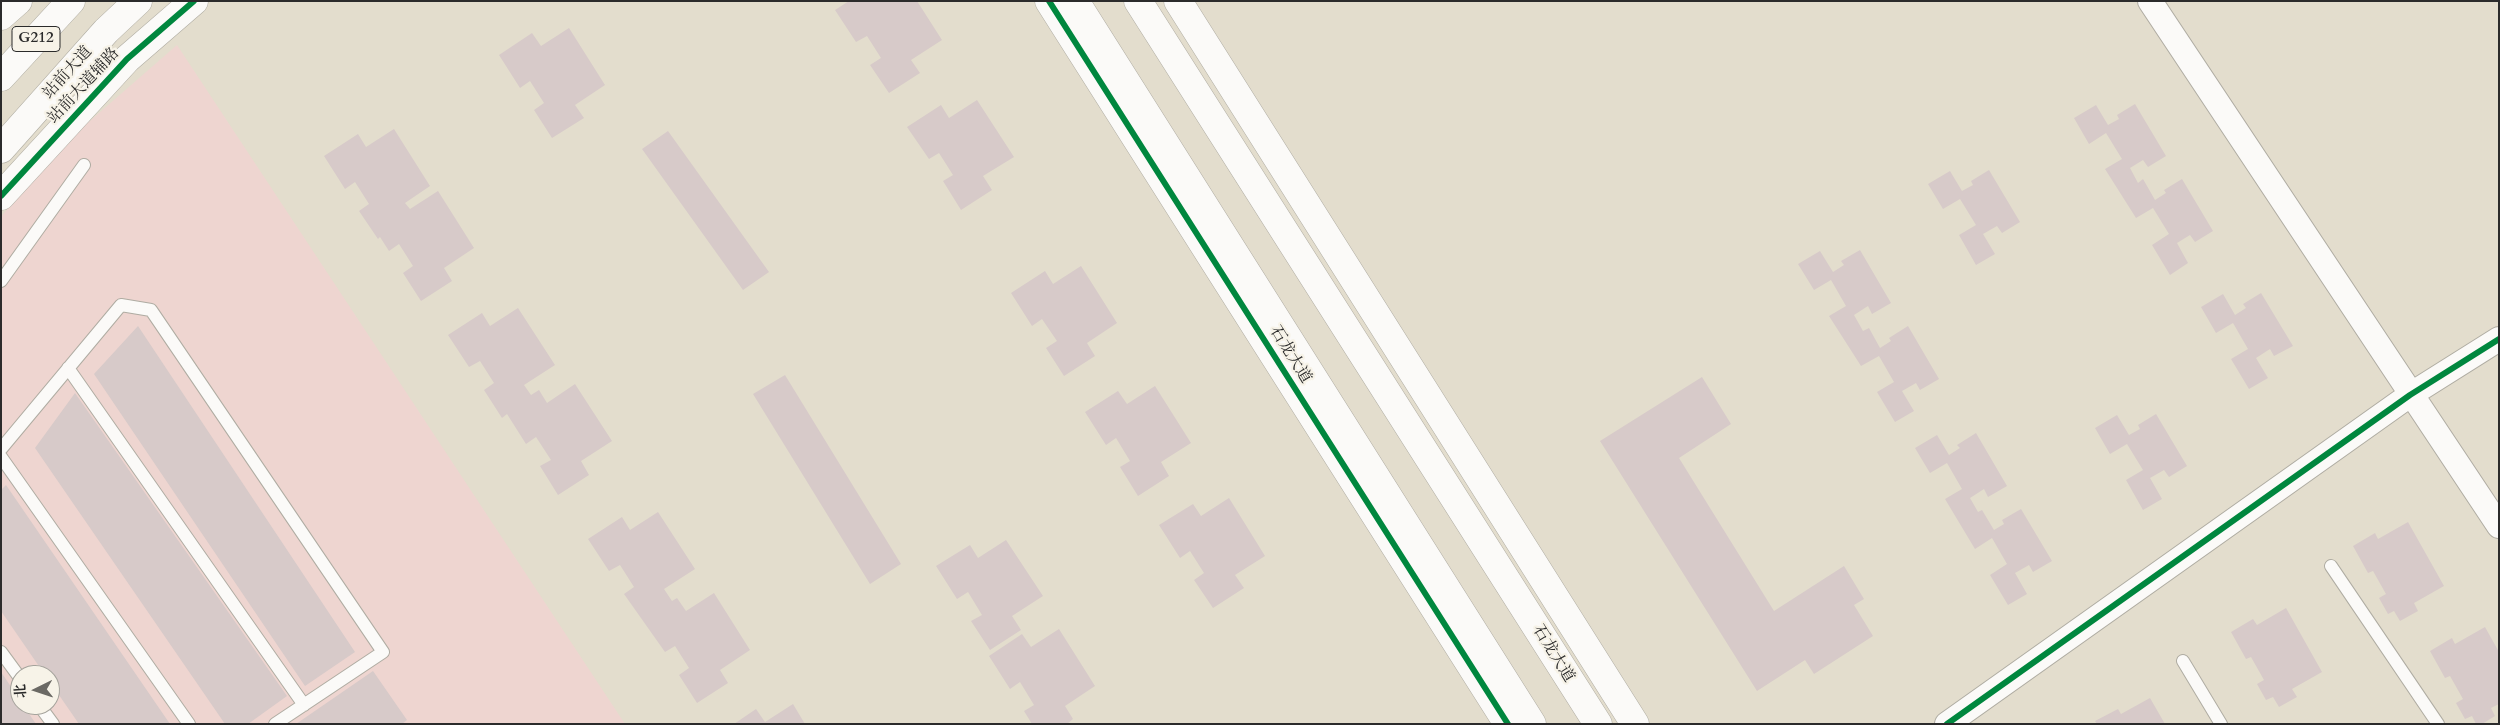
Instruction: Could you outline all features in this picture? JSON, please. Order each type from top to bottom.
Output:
[{"type":"main road","points":[[1,16],[18,1]]},
{"type":"main road","name":"G212","points":[[1,77],[71,1]]},
{"type":"main road","name":"站前大道","points":[[1,149],[106,31],[138,1]]},
{"type":"main road","name":"站前大道辅路","points":[[1,196],[127,59],[194,1]]},
{"type":"main road","name":"石龙大道","points":[[1049,1],[1508,724]]},
{"type":"main road","name":"石龙大道","points":[[1075,1],[1532,724]]},
{"type":"main road","name":"石龙大道","points":[[1138,1],[1598,724]]},
{"type":"main road","name":"石龙大道","points":[[1178,1],[1635,724]]},
{"type":"street","points":[[2150,1],[2410,395],[2499,526]]},
{"type":"street","points":[[1946,724],[2410,395],[2499,339]]},
{"type":"lane","points":[[1,281],[84,165]]},
{"type":"lane","points":[[1,449],[121,305],[151,310],[384,652],[275,724]]},
{"type":"lane","points":[[68,368],[304,705]]},
{"type":"lane","points":[[1,457],[189,724]]},
{"type":"lane","points":[[2332,566],[2438,724]]},
{"type":"lane","points":[[1,652],[10,665]]},
{"type":"lane","points":[[2183,661],[2221,724]]},
{"type":"shaded area","points":[[177,45],[625,724],[1,724],[1,217],[52,154]]},
{"type":"building","points":[[849,1],[917,1],[942,40],[911,60],[920,73],[889,93],[870,65],[881,58],[867,36],[856,42],[835,10]]},
{"type":"building","points":[[569,28],[605,85],[575,105],[584,118],[552,138],[534,110],[544,103],[530,81],[520,88],[499,55],[532,33],[541,46]]},
{"type":"building","points":[[977,100],[1014,157],[983,176],[992,190],[961,210],[943,181],[953,175],[939,153],[929,159],[907,127],[941,105],[949,118]]},
{"type":"building","points":[[2135,104],[2166,156],[2148,167],[2143,160],[2130,168],[2138,183],[2143,179],[2155,200],[2166,193],[2164,190],[2182,179],[2213,231],[2195,242],[2190,235],[2177,243],[2188,263],[2170,275],[2152,245],[2169,234],[2153,208],[2136,218],[2105,169],[2122,159],[2106,133],[2089,144],[2074,118],[2096,105],[2108,125],[2119,119],[2117,115]]},
{"type":"building","points":[[394,129],[430,186],[405,203],[410,209],[438,191],[474,248],[444,268],[452,281],[421,301],[403,273],[413,266],[399,244],[389,251],[380,237],[378,239],[359,211],[369,204],[355,182],[345,189],[324,156],[358,134],[366,147]]},
{"type":"building","points":[[668,131],[769,272],[743,290],[642,149]]},
{"type":"building","points":[[1989,170],[2020,222],[2002,233],[1997,226],[1983,234],[1995,254],[1976,265],[1959,235],[1976,225],[1960,199],[1943,209],[1928,184],[1950,171],[1962,191],[1973,185],[1971,181]]},
{"type":"building","points":[[1860,250],[1891,303],[1872,314],[1868,306],[1854,315],[1863,331],[1869,328],[1880,348],[1891,341],[1889,338],[1908,326],[1939,379],[1920,390],[1916,383],[1902,391],[1914,411],[1895,422],[1877,392],[1894,382],[1879,356],[1861,366],[1829,316],[1846,306],[1831,280],[1814,290],[1798,264],[1820,251],[1833,272],[1844,265],[1841,261]]},
{"type":"building","points":[[1081,266],[1117,323],[1087,343],[1095,356],[1064,376],[1046,348],[1057,341],[1042,319],[1032,326],[1011,293],[1045,271],[1053,284]]},
{"type":"building","points":[[2261,293],[2293,346],[2274,356],[2270,349],[2256,358],[2268,378],[2249,389],[2231,359],[2248,349],[2233,323],[2216,333],[2201,307],[2223,294],[2235,315],[2246,308],[2243,304]]},
{"type":"building","points":[[518,308],[555,365],[524,385],[531,395],[539,390],[547,403],[575,384],[612,441],[581,461],[589,475],[558,495],[540,466],[551,460],[536,437],[526,444],[507,414],[502,418],[484,390],[494,383],[480,361],[469,367],[448,335],[482,313],[490,326]]},
{"type":"building","points":[[138,326],[355,652],[305,686],[94,374]]},
{"type":"building","points":[[785,375],[901,564],[870,584],[753,394]]},
{"type":"building","points":[[1702,377],[1731,424],[1679,458],[1774,611],[1844,566],[1864,599],[1854,605],[1873,636],[1814,674],[1805,660],[1757,691],[1600,441]]},
{"type":"building","points":[[1155,386],[1191,443],[1161,462],[1169,476],[1138,496],[1120,467],[1130,461],[1116,438],[1106,445],[1085,412],[1118,391],[1127,404]]},
{"type":"building","points":[[75,393],[287,696],[248,724],[225,724],[35,448]]},
{"type":"building","points":[[2156,414],[2187,466],[2169,477],[2164,470],[2150,478],[2162,499],[2143,510],[2126,480],[2143,470],[2127,444],[2110,454],[2095,428],[2117,415],[2129,435],[2140,429],[2138,425]]},
{"type":"building","points":[[1976,433],[2007,486],[1988,497],[1984,489],[1970,498],[1978,512],[1982,510],[1994,530],[2004,524],[2002,520],[2021,509],[2052,561],[2033,572],[2029,565],[2015,573],[2027,594],[2008,605],[1990,575],[2007,564],[1992,538],[1975,549],[1945,499],[1962,489],[1947,463],[1930,473],[1915,448],[1937,435],[1949,455],[1960,448],[1957,445]]},
{"type":"building","points":[[6,485],[170,724],[79,724],[60,696],[60,665],[38,665],[1,611],[1,490]]},
{"type":"building","points":[[1229,498],[1265,556],[1235,575],[1244,588],[1213,608],[1194,580],[1204,573],[1190,551],[1180,558],[1159,525],[1193,504],[1201,516]]},
{"type":"building","points":[[658,512],[695,569],[664,589],[672,601],[677,598],[686,611],[714,593],[750,650],[720,670],[728,683],[697,703],[679,675],[689,668],[675,646],[665,652],[624,594],[634,587],[620,565],[609,571],[588,539],[622,517],[630,530]]},
{"type":"building","points":[[2408,522],[2444,586],[2414,603],[2418,611],[2400,621],[2394,611],[2388,614],[2379,598],[2386,594],[2373,571],[2368,573],[2353,546],[2375,533],[2378,539]]},
{"type":"building","points":[[1006,540],[1043,596],[1012,616],[1021,630],[990,650],[971,621],[982,615],[968,592],[957,599],[936,566],[970,545],[978,558]]},
{"type":"building","points":[[2286,608],[2322,672],[2292,689],[2297,697],[2279,707],[2273,697],[2266,700],[2257,684],[2264,680],[2251,657],[2246,659],[2231,632],[2253,619],[2257,625]]},
{"type":"building","points":[[2485,627],[2499,652],[2499,704],[2491,708],[2495,716],[2482,724],[2476,724],[2472,716],[2465,719],[2456,703],[2463,699],[2450,676],[2445,678],[2430,651],[2452,638],[2455,644]]},
{"type":"building","points":[[1059,629],[1095,686],[1065,706],[1073,719],[1067,724],[1032,724],[1024,711],[1034,705],[1020,682],[1010,689],[989,656],[1022,634],[1031,647]]},
{"type":"building","points":[[373,671],[407,720],[402,724],[296,724]]},
{"type":"building","points":[[1,672],[10,685],[10,715],[30,715],[36,724],[1,724]]},
{"type":"building","points":[[2150,698],[2165,724],[2097,724],[2095,721],[2118,709],[2121,714]]},
{"type":"building","points":[[793,704],[805,724],[734,724],[756,709],[765,722]]},
{"type":"cycle path","points":[[1,196],[127,59],[194,1]]},
{"type":"cycle path","points":[[1049,1],[1508,724]]},
{"type":"cycle path","points":[[1947,724],[2410,395],[2499,339]]}]
